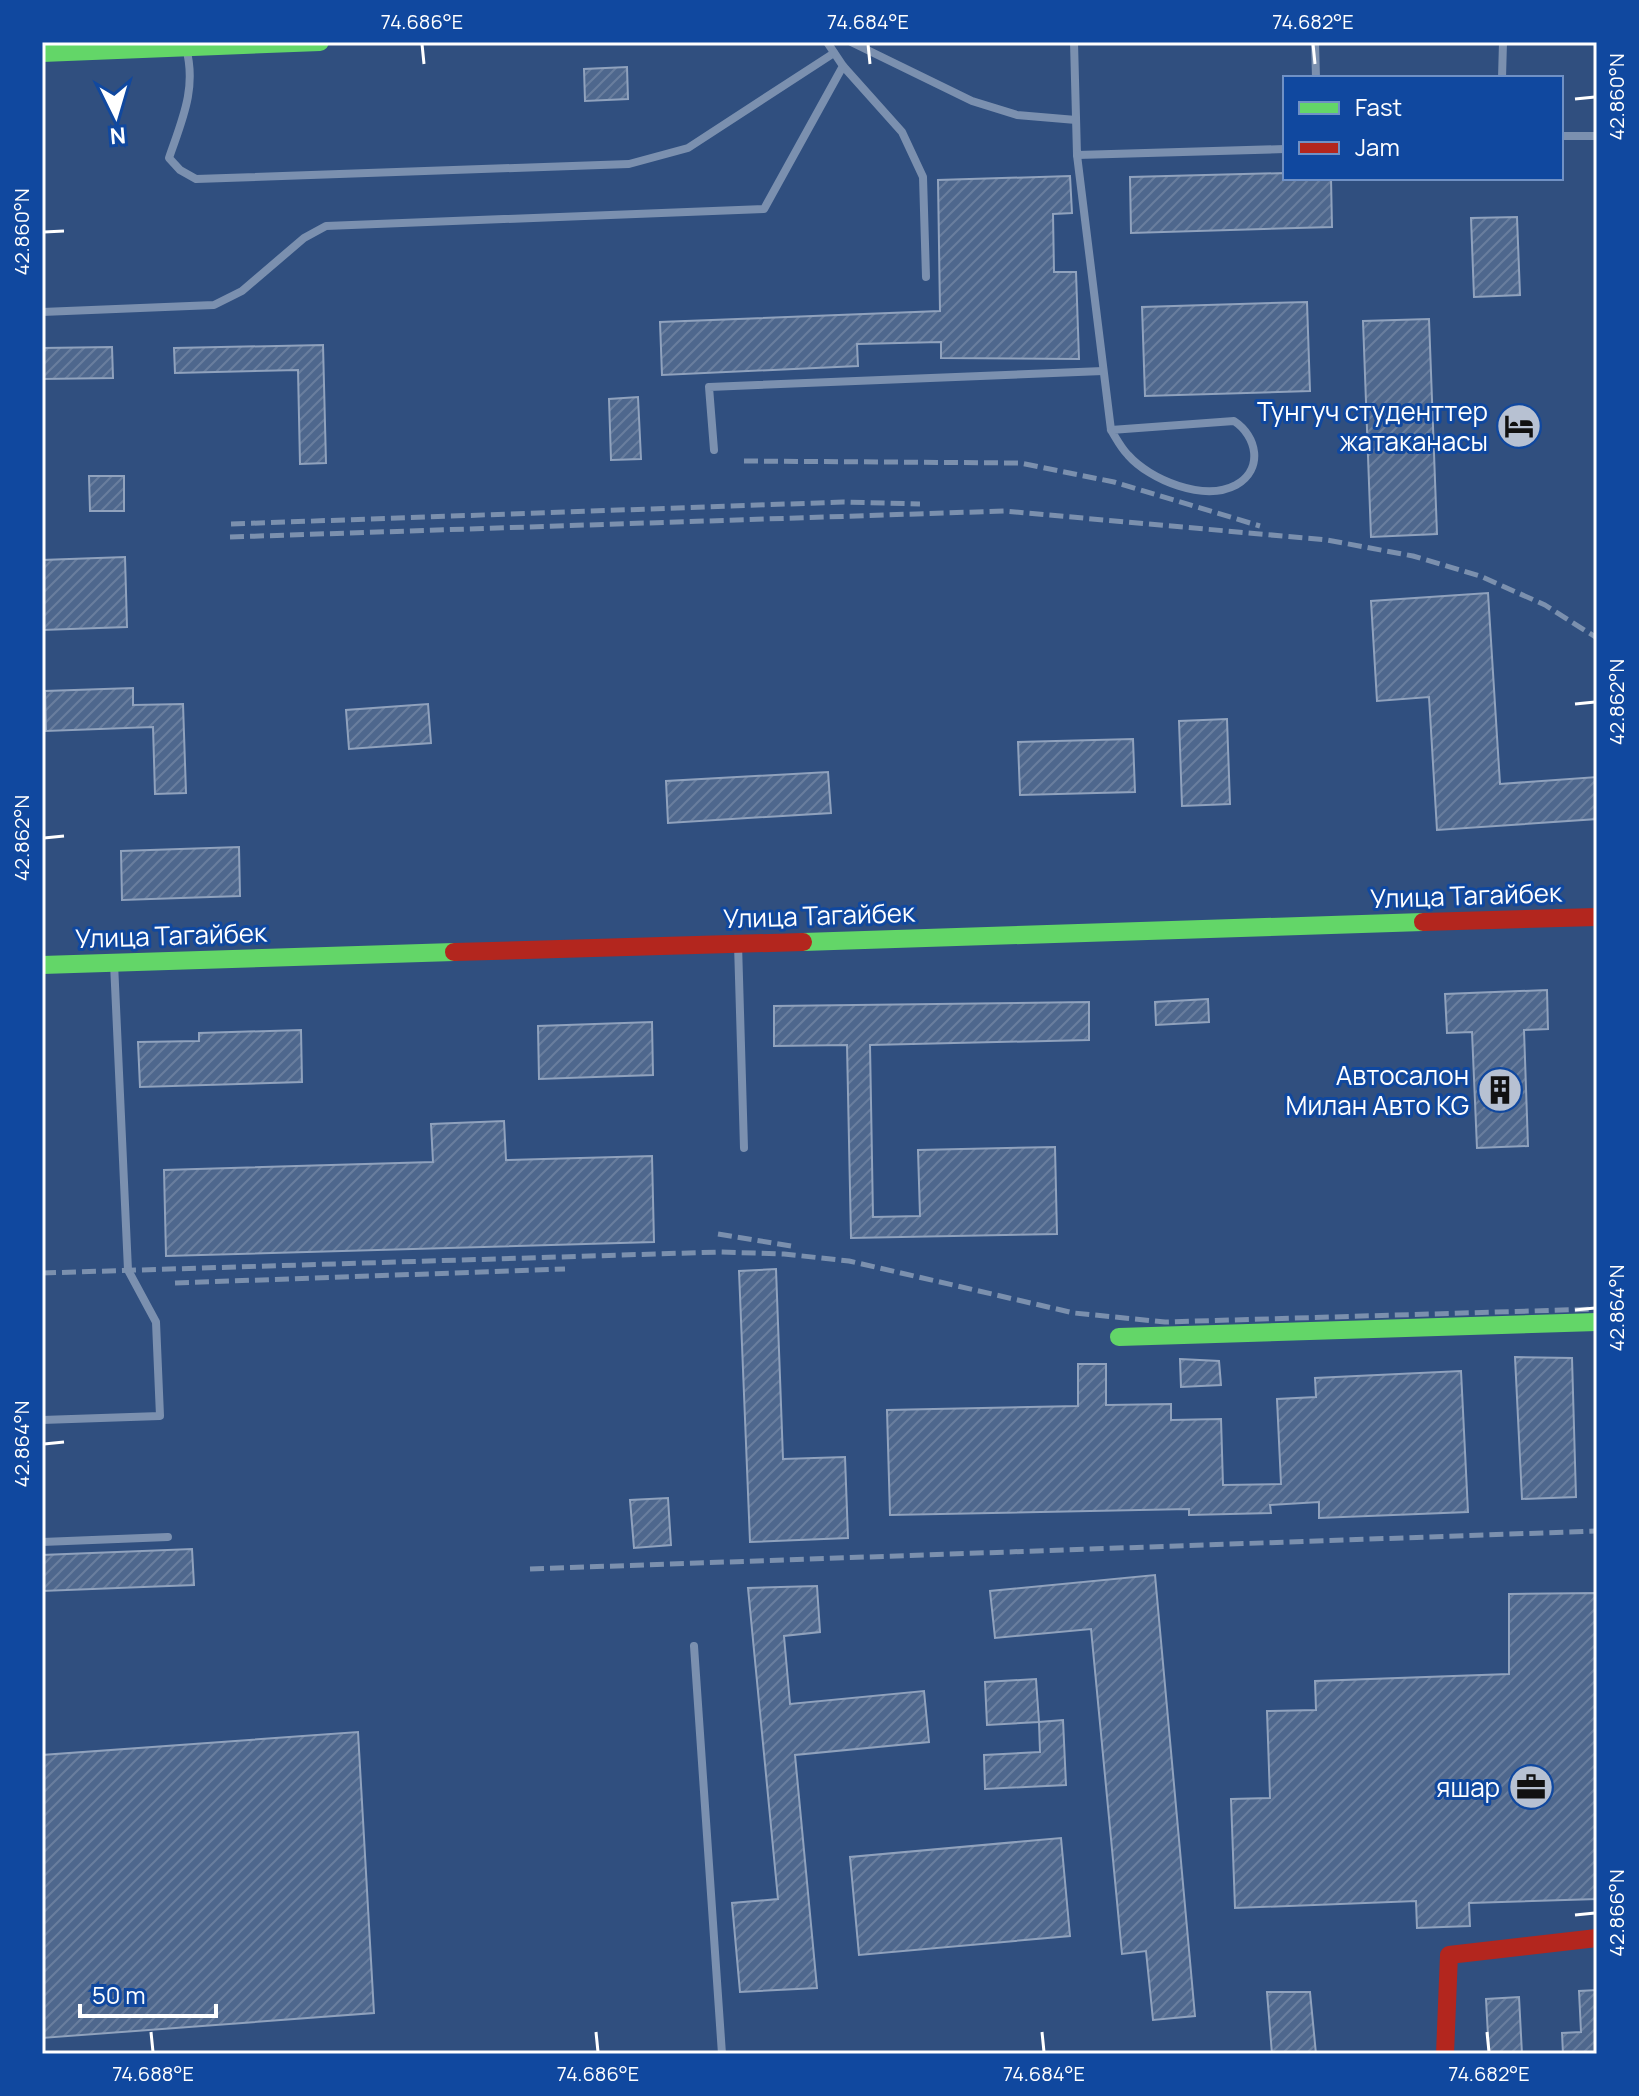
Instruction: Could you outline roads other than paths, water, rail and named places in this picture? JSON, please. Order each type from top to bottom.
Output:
[{"type":"street","points":[[42,53],[320,42]]},
{"type":"street","name":"Улица Тагайбек","points":[[42,965],[1597,917]]},
{"type":"street","points":[[1119,1337],[1597,1322]]},
{"type":"street","points":[[1445,2054],[1449,1955],[1597,1938]]},
{"type":"lane","points":[[827,42],[843,66],[902,132],[923,177],[926,277]]},
{"type":"lane","points":[[851,42],[972,101],[1017,115],[1076,120]]},
{"type":"lane","points":[[1074,42],[1077,155],[1111,430],[1129,456],[1145,469],[1185,487],[1234,487],[1250,474],[1256,452],[1247,430],[1234,421],[1111,430]]},
{"type":"lane","points":[[1315,42],[1316,76]]},
{"type":"lane","points":[[1502,76],[1503,42]]},
{"type":"lane","points":[[186,47],[192,70],[189,99],[169,158],[180,170],[196,179],[629,164],[688,148],[834,53]]},
{"type":"lane","points":[[42,312],[214,305],[242,291],[304,238],[326,226],[764,209],[843,66]]},
{"type":"lane","points":[[1563,136],[1597,136]]},
{"type":"lane","points":[[1077,155],[1283,149]]},
{"type":"lane","points":[[714,450],[709,387],[1103,371]]},
{"type":"lane","points":[[738,943],[744,1148]]},
{"type":"lane","points":[[42,1420],[160,1416],[156,1322],[128,1270],[114,962]]},
{"type":"lane","points":[[42,1542],[168,1537]]},
{"type":"lane","points":[[694,1646],[722,2054]]},
{"type":"railway","points":[[744,461],[1020,463],[1114,482],[1260,526]]},
{"type":"railway","points":[[231,524],[843,502],[920,504]]},
{"type":"railway","points":[[230,537],[1004,511],[1327,540],[1413,556],[1480,576],[1545,605],[1597,638]]},
{"type":"railway","points":[[718,1234],[791,1246]]},
{"type":"railway","points":[[42,1273],[720,1252],[784,1254],[849,1261],[1074,1313],[1165,1322],[1597,1309]]},
{"type":"railway","points":[[175,1283],[565,1269]]},
{"type":"railway","points":[[530,1569],[1597,1531]]},
{"type":"place","name":"Тунгуч студенттер жатаканасы","points":[[1519,426]]},
{"type":"place","name":"Автосалон Милан Авто KG","points":[[1500,1090]]},
{"type":"place","name":"яшар","points":[[1531,1787]]}]
